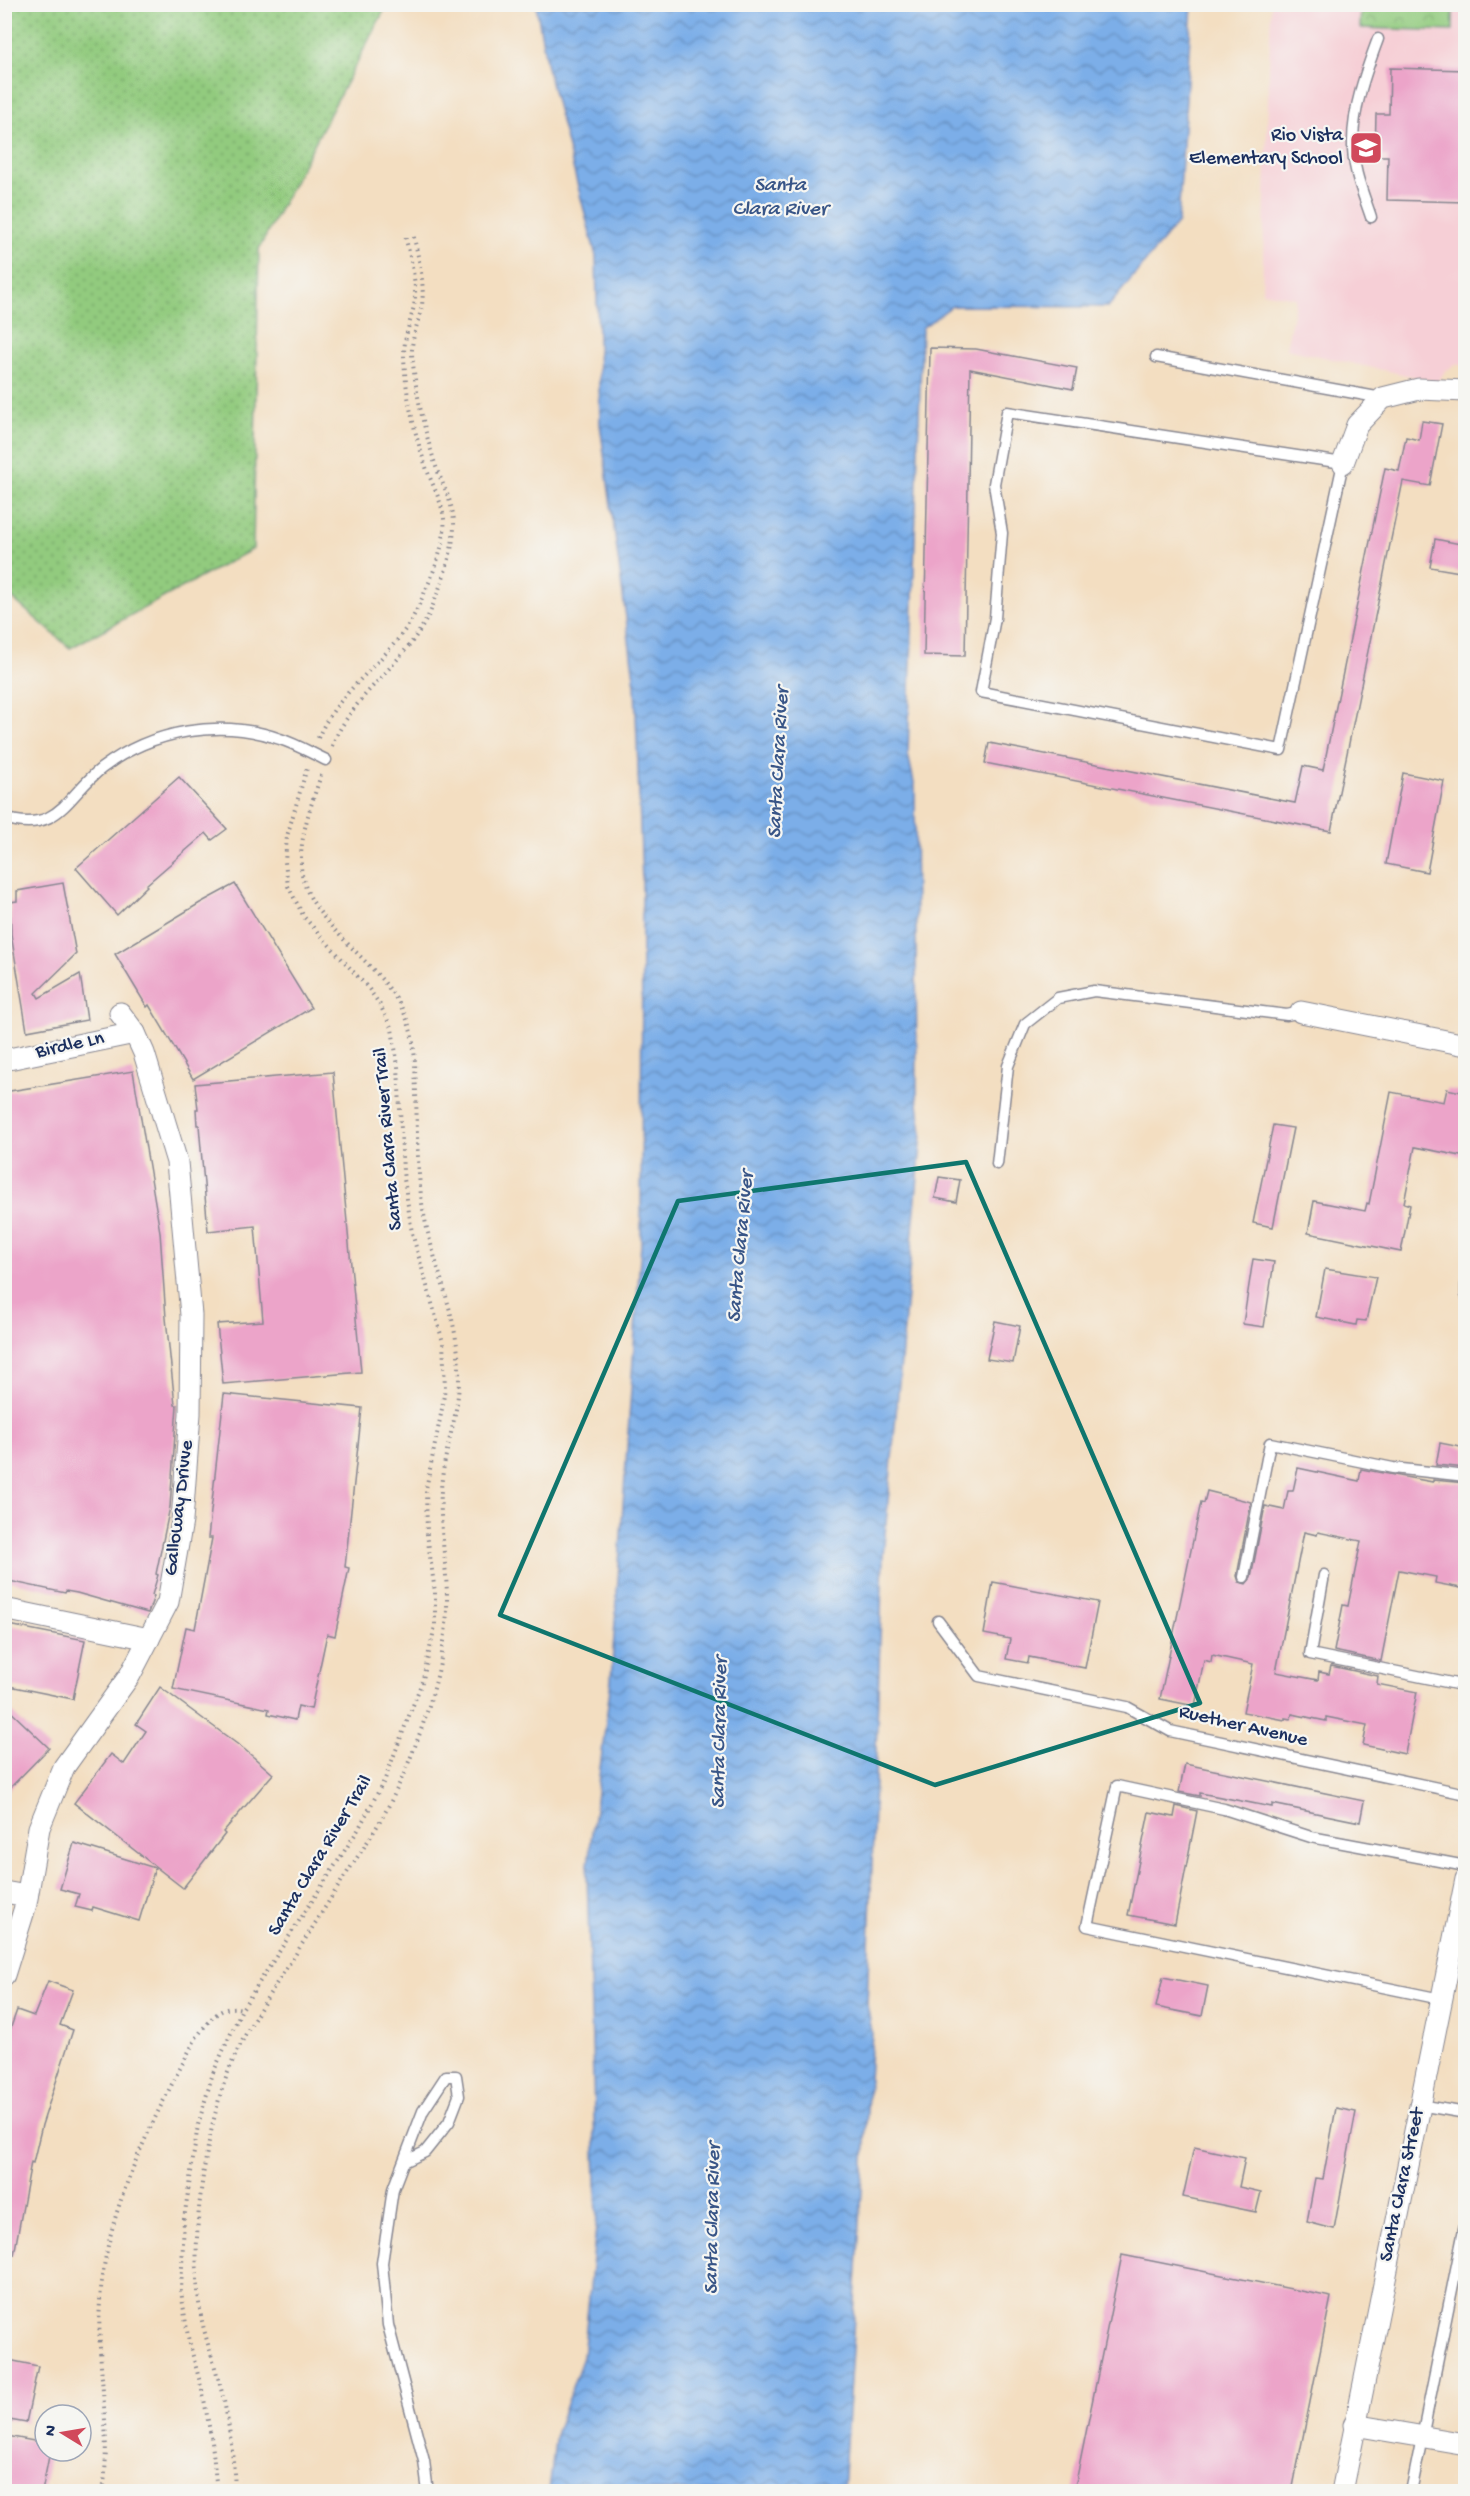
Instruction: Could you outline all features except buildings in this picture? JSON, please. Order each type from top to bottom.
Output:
[{"type":"street","points":[[1343,462],[1357,424],[1383,398],[1419,389],[1466,391]]},
{"type":"street","points":[[1301,1012],[1466,1045]]},
{"type":"street","name":"Galloway Drivve","points":[[4,1975],[11,1931],[27,1896],[39,1828],[64,1767],[130,1675],[168,1602],[182,1521],[190,1414],[191,1315],[177,1162],[144,1053],[135,1033],[120,1013]]},
{"type":"street","name":"Birdle Ln","points":[[4,1060],[135,1033]]},
{"type":"street","points":[[4,1609],[148,1639]]},
{"type":"street","name":"Santa Clara Street","points":[[1342,2492],[1466,1879]]},
{"type":"street","points":[[4,1892],[27,1896]]},
{"type":"street","points":[[1354,2425],[1466,2444]]},
{"type":"lane","points":[[1371,217],[1358,180],[1353,142],[1359,100],[1378,39]]},
{"type":"lane","points":[[1156,357],[1383,398]]},
{"type":"lane","points":[[1007,412],[1343,462],[1281,750],[981,692],[995,618],[1002,533],[994,484],[1007,412]]},
{"type":"lane","points":[[4,818],[33,822],[60,812],[102,768],[138,747],[173,733],[208,729],[243,731],[280,739],[326,760]]},
{"type":"lane","points":[[998,1164],[1008,1066],[1025,1024],[1058,998],[1094,991],[1287,1015],[1301,1012]]},
{"type":"lane","points":[[1466,1285],[1466,1295]]},
{"type":"lane","points":[[1244,1577],[1270,1443],[1393,1468],[1466,1476]]},
{"type":"lane","points":[[1324,1575],[1310,1654],[1466,1686]]},
{"type":"lane","name":"Ruether Avenue","points":[[938,1621],[979,1677],[1127,1707],[1170,1731],[1466,1794]]},
{"type":"lane","points":[[1441,1999],[1088,1926],[1117,1786],[1224,1809],[1311,1838],[1466,1866]]},
{"type":"lane","points":[[404,2162],[425,2152],[449,2122],[459,2096],[456,2076],[446,2076],[423,2111],[393,2189],[382,2263],[388,2325],[424,2461],[428,2492]]},
{"type":"lane","points":[[1419,2105],[1466,2113]]},
{"type":"lane","points":[[1411,2492],[1466,2220]]},
{"type":"path","points":[[235,2492],[226,2411],[202,2321],[197,2273],[202,2189],[218,2101],[243,2037],[386,1812],[407,1764],[438,1677],[443,1654],[447,1608],[447,1580],[441,1527],[441,1483],[456,1417],[459,1379],[456,1331],[435,1260],[421,1197],[415,1067],[410,1028],[384,979],[312,902],[302,875],[300,861],[307,820],[334,740],[350,714],[403,654],[423,626],[437,592],[452,542],[453,513],[433,457],[414,365],[413,339],[422,308],[423,288],[413,233]]},
{"type":"path","name":"Santa Clara River Trail","points":[[217,2492],[212,2442],[183,2309],[181,2246],[190,2168],[200,2116],[213,2073],[242,2009],[273,1964],[372,1805],[385,1779],[423,1679],[435,1626],[435,1592],[427,1526],[426,1490],[443,1398],[443,1342],[438,1319],[418,1261],[410,1221],[401,1137],[398,1066],[392,1029],[369,989],[304,917],[288,886],[285,862],[287,836],[312,753],[334,708],[409,625],[438,557],[444,531],[443,512],[425,466],[409,401],[404,354],[406,335],[414,305],[415,282],[405,235]]},
{"type":"path","points":[[103,2492],[107,2454],[99,2352],[100,2300],[113,2226],[139,2150],[196,2038],[208,2022],[224,2008],[231,2006],[242,2009]]},
{"type":"highlighted area","points":[[966,1162],[1200,1703],[935,1785],[500,1615],[678,1201]]},
{"type":"shaded area","name":"Rio Vista Elementary School","points":[[1271,5],[1465,5],[1465,366],[1457,364],[1445,371],[1438,382],[1286,349],[1296,298],[1262,292]]},
{"type":"green space","points":[[5,4],[387,5],[259,249],[253,549],[70,648],[5,592]]},
{"type":"green space","points":[[1361,5],[1453,5],[1453,31],[1360,28]]},
{"type":"water","name":"Santa Clara River","points":[[536,5],[1192,5],[1178,222],[1108,307],[952,306],[922,328],[908,754],[915,787],[917,1096],[922,1133],[883,1556],[867,2005],[872,2032],[843,2491],[549,2491],[556,2432],[583,2357],[597,2217],[587,1873],[611,1680],[641,1244],[642,882],[635,685],[600,424],[596,256],[547,67]]},
{"type":"place","name":"Rio Vista Elementary School","points":[[1366,148]]}]
